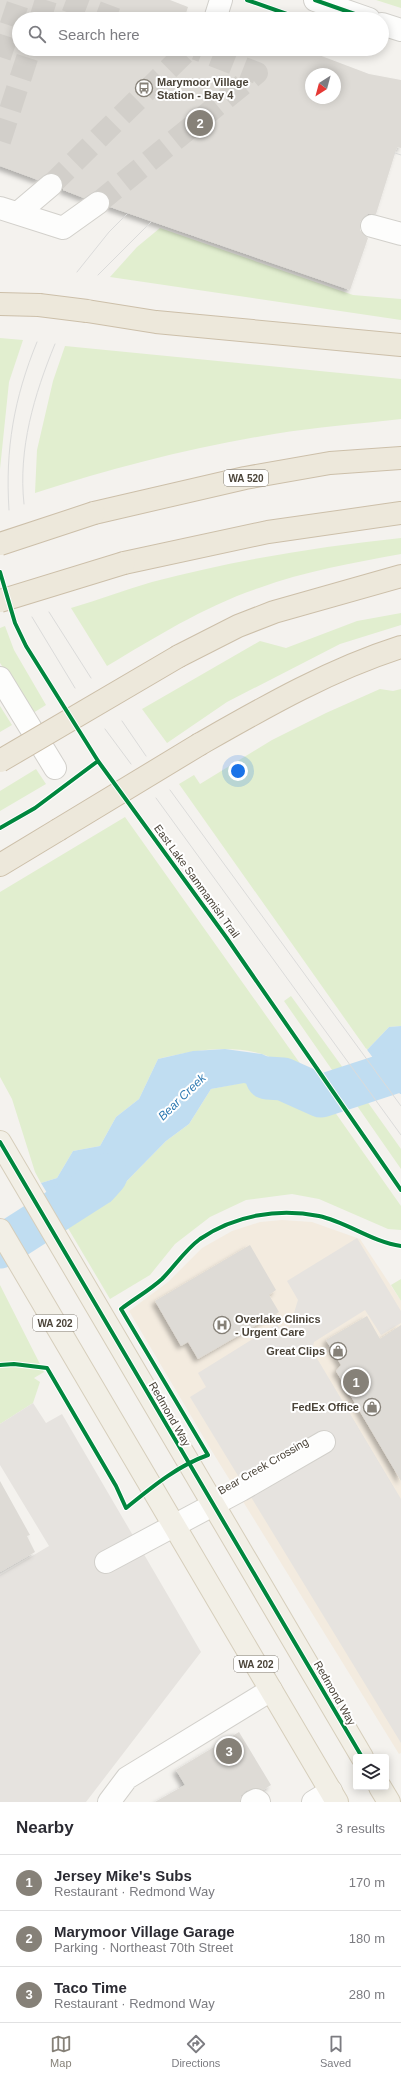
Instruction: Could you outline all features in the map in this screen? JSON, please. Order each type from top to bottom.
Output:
[{"type":"highway","points":[[0,304],[39,305],[156,322],[401,344]]},
{"type":"highway","name":"WA 520","points":[[0,544],[94,513],[245,478],[330,463],[401,458]]},
{"type":"highway","points":[[0,601],[124,563],[268,532],[401,513]]},
{"type":"highway","points":[[0,761],[179,656],[238,626],[274,612],[401,576]]},
{"type":"highway","points":[[0,865],[200,744],[285,696],[345,667],[401,647]]},
{"type":"main road","name":"Redmond Way","points":[[0,1142],[360,1754]]},
{"type":"main road","name":"WA 202","points":[[0,1230],[271,1690],[327,1798]]},
{"type":"main road","points":[[382,1790],[389,1802]]},
{"type":"street","points":[[217,12],[221,0]]},
{"type":"street","points":[[315,0],[349,12]]},
{"type":"street","points":[[389,26],[401,30]]},
{"type":"street","points":[[9,210],[51,185]]},
{"type":"street","points":[[9,210],[63,228],[98,203]]},
{"type":"street","points":[[372,226],[401,234]]},
{"type":"street","points":[[0,678],[55,768]]},
{"type":"street","name":"Bear Creek Crossing","points":[[106,1562],[174,1526],[324,1442]]},
{"type":"street","points":[[109,1802],[127,1778],[271,1690]]},
{"type":"street","points":[[127,1778],[127,1797],[130,1802]]},
{"type":"street","points":[[252,1802],[256,1800],[259,1802]]},
{"type":"shaded area","points":[[282,1220],[312,1222],[360,1239],[401,1301],[401,1753],[399,1754],[210,1448],[129,1311],[168,1282],[202,1248],[232,1231],[260,1222]]},
{"type":"shaded area","points":[[357,1238],[401,1311],[401,1323],[381,1335],[365,1310],[314,1342],[312,1350],[401,1499],[401,1743],[190,1397],[206,1387],[198,1373],[277,1324],[286,1339],[298,1300],[287,1281]]},
{"type":"shaded area","points":[[33,1403],[46,1423],[62,1414],[201,1652],[86,1802],[0,1802],[0,1575],[49,1546],[0,1465],[0,1424]]},
{"type":"green space","points":[[376,0],[401,0],[401,8]]},
{"type":"green space","points":[[160,228],[353,295],[401,299],[401,320],[110,277],[137,247]]},
{"type":"green space","points":[[0,338],[23,340],[9,382],[0,469]]},
{"type":"green space","points":[[65,346],[401,379],[401,419],[322,427],[214,445],[123,467],[35,493],[37,450],[53,381]]},
{"type":"green space","points":[[401,538],[401,554],[311,572],[239,595],[181,623],[107,666],[71,608],[152,582],[214,567],[307,550]]},
{"type":"green space","points":[[401,613],[401,625],[340,644],[227,702],[167,743],[142,709],[260,641],[286,648],[357,621]]},
{"type":"green space","points":[[5,626],[14,650],[46,705],[33,713],[0,663],[0,628]]},
{"type":"green space","points":[[380,689],[393,691],[401,689],[401,1026],[389,1027],[367,1050],[179,784],[194,775],[200,784],[272,740],[326,713]]},
{"type":"green space","points":[[0,706],[12,725],[0,732]]},
{"type":"green space","points":[[36,769],[46,784],[0,811],[0,791]]},
{"type":"green space","points":[[125,817],[309,1076],[268,1056],[235,1049],[196,1051],[158,1059],[139,1099],[116,1117],[100,1146],[73,1151],[57,1178],[41,1183],[35,1172],[12,1099],[0,1077],[0,892]]},
{"type":"green space","points":[[291,996],[346,1072],[337,1077],[284,1001]]},
{"type":"green space","points":[[246,1082],[332,1108],[401,1206],[401,1230],[388,1229],[319,1199],[292,1194],[246,1200],[210,1217],[175,1244],[150,1275],[110,1299],[59,1213],[117,1191],[166,1141],[189,1124],[211,1089]]},
{"type":"green space","points":[[364,1097],[401,1149],[401,1169],[353,1100]]},
{"type":"green space","points":[[401,1279],[401,1301],[391,1285]]},
{"type":"green space","points":[[0,1285],[44,1372],[34,1378],[40,1382],[33,1403],[0,1424]]},
{"type":"water","points":[[401,1026],[400,1094],[367,1050],[389,1027]]},
{"type":"water","points":[[225,1049],[262,1054],[309,1076],[332,1108],[244,1083],[211,1089],[189,1124],[166,1141],[117,1191],[59,1213],[41,1183],[57,1178],[73,1151],[100,1146],[116,1117],[139,1099],[158,1059],[193,1051]]},
{"type":"pier","points":[[366,1048],[401,1096],[398,1096],[366,1051]]},
{"type":"building","points":[[0,0],[170,0],[188,7],[186,12],[12,12],[12,56],[321,56],[369,74],[401,80],[401,148],[397,147],[376,214],[368,214],[360,222],[360,230],[368,238],[350,290],[110,207],[108,196],[103,192],[96,191],[84,198],[63,190],[61,177],[55,173],[48,173],[38,180],[0,166]]},
{"type":"building","points":[[250,1245],[276,1290],[269,1295],[279,1312],[198,1359],[188,1342],[181,1346],[155,1301]]},
{"type":"building","points":[[367,1316],[380,1339],[401,1325],[401,1481],[336,1371],[341,1365],[326,1340]]},
{"type":"building","points":[[0,1481],[30,1535],[27,1536],[35,1552],[0,1572]]},
{"type":"building","points":[[239,1732],[271,1785],[263,1790],[256,1788],[246,1791],[241,1795],[240,1802],[155,1802],[185,1785],[176,1770]]},
{"type":"waterway","name":"Bear Creek","points":[[267,1078],[283,1079],[321,1096],[401,1070]]},
{"type":"waterway","name":"Bear Creek","points":[[0,1247],[97,1185],[106,1175]]},
{"type":"tunnel","points":[[15,12],[19,0]]},
{"type":"tunnel","points":[[42,12],[46,0]]},
{"type":"tunnel","points":[[66,0],[98,12]]},
{"type":"tunnel","points":[[0,57],[12,21]]},
{"type":"tunnel","points":[[0,141],[28,56]]},
{"type":"tunnel","points":[[51,185],[182,56]]},
{"type":"tunnel","points":[[98,203],[257,73],[214,56]]},
{"type":"tram line","points":[[395,153],[401,155]]},
{"type":"tram line","points":[[77,272],[109,232],[127,214]]},
{"type":"tram line","points":[[98,275],[151,222]]},
{"type":"tram line","points":[[9,510],[8,466],[13,424],[22,383],[37,342]]},
{"type":"tram line","points":[[24,504],[23,463],[29,422],[40,383],[55,344]]},
{"type":"tram line","points":[[49,612],[91,678]]},
{"type":"tram line","points":[[32,617],[75,688]]},
{"type":"tram line","points":[[122,721],[146,756]]},
{"type":"tram line","points":[[105,729],[131,764]]},
{"type":"tram line","points":[[170,790],[401,1106]]},
{"type":"tram line","points":[[156,798],[401,1135]]},
{"type":"cycle path","points":[[247,0],[281,12]]},
{"type":"cycle path","points":[[315,0],[349,12]]},
{"type":"cycle path","name":"East Lake Sammamish Trail","points":[[0,572],[15,623],[26,646],[98,761],[226,937],[401,1190]]},
{"type":"cycle path","points":[[0,828],[35,808],[98,761]]},
{"type":"cycle path","points":[[0,1142],[360,1754]]},
{"type":"cycle path","points":[[0,1365],[14,1364],[47,1368],[116,1486],[126,1508],[175,1471],[208,1455],[121,1309],[162,1279],[185,1253],[200,1239],[213,1231],[242,1219],[273,1213],[319,1216],[390,1244],[401,1246]]},
{"type":"place","name":"Marymoor Village Station - Bay 4","points":[[144,88]]},
{"type":"place","name":"Marymoor Village Garage","points":[[200,123]]},
{"type":"place","name":"Overlake Clinics - Urgent Care","points":[[222,1325]]},
{"type":"place","name":"Great Clips","points":[[338,1351]]},
{"type":"place","name":"Jersey Mike's Subs","points":[[356,1382]]},
{"type":"place","name":"FedEx Office","points":[[372,1407]]},
{"type":"place","name":"Taco Time","points":[[229,1751]]}]
